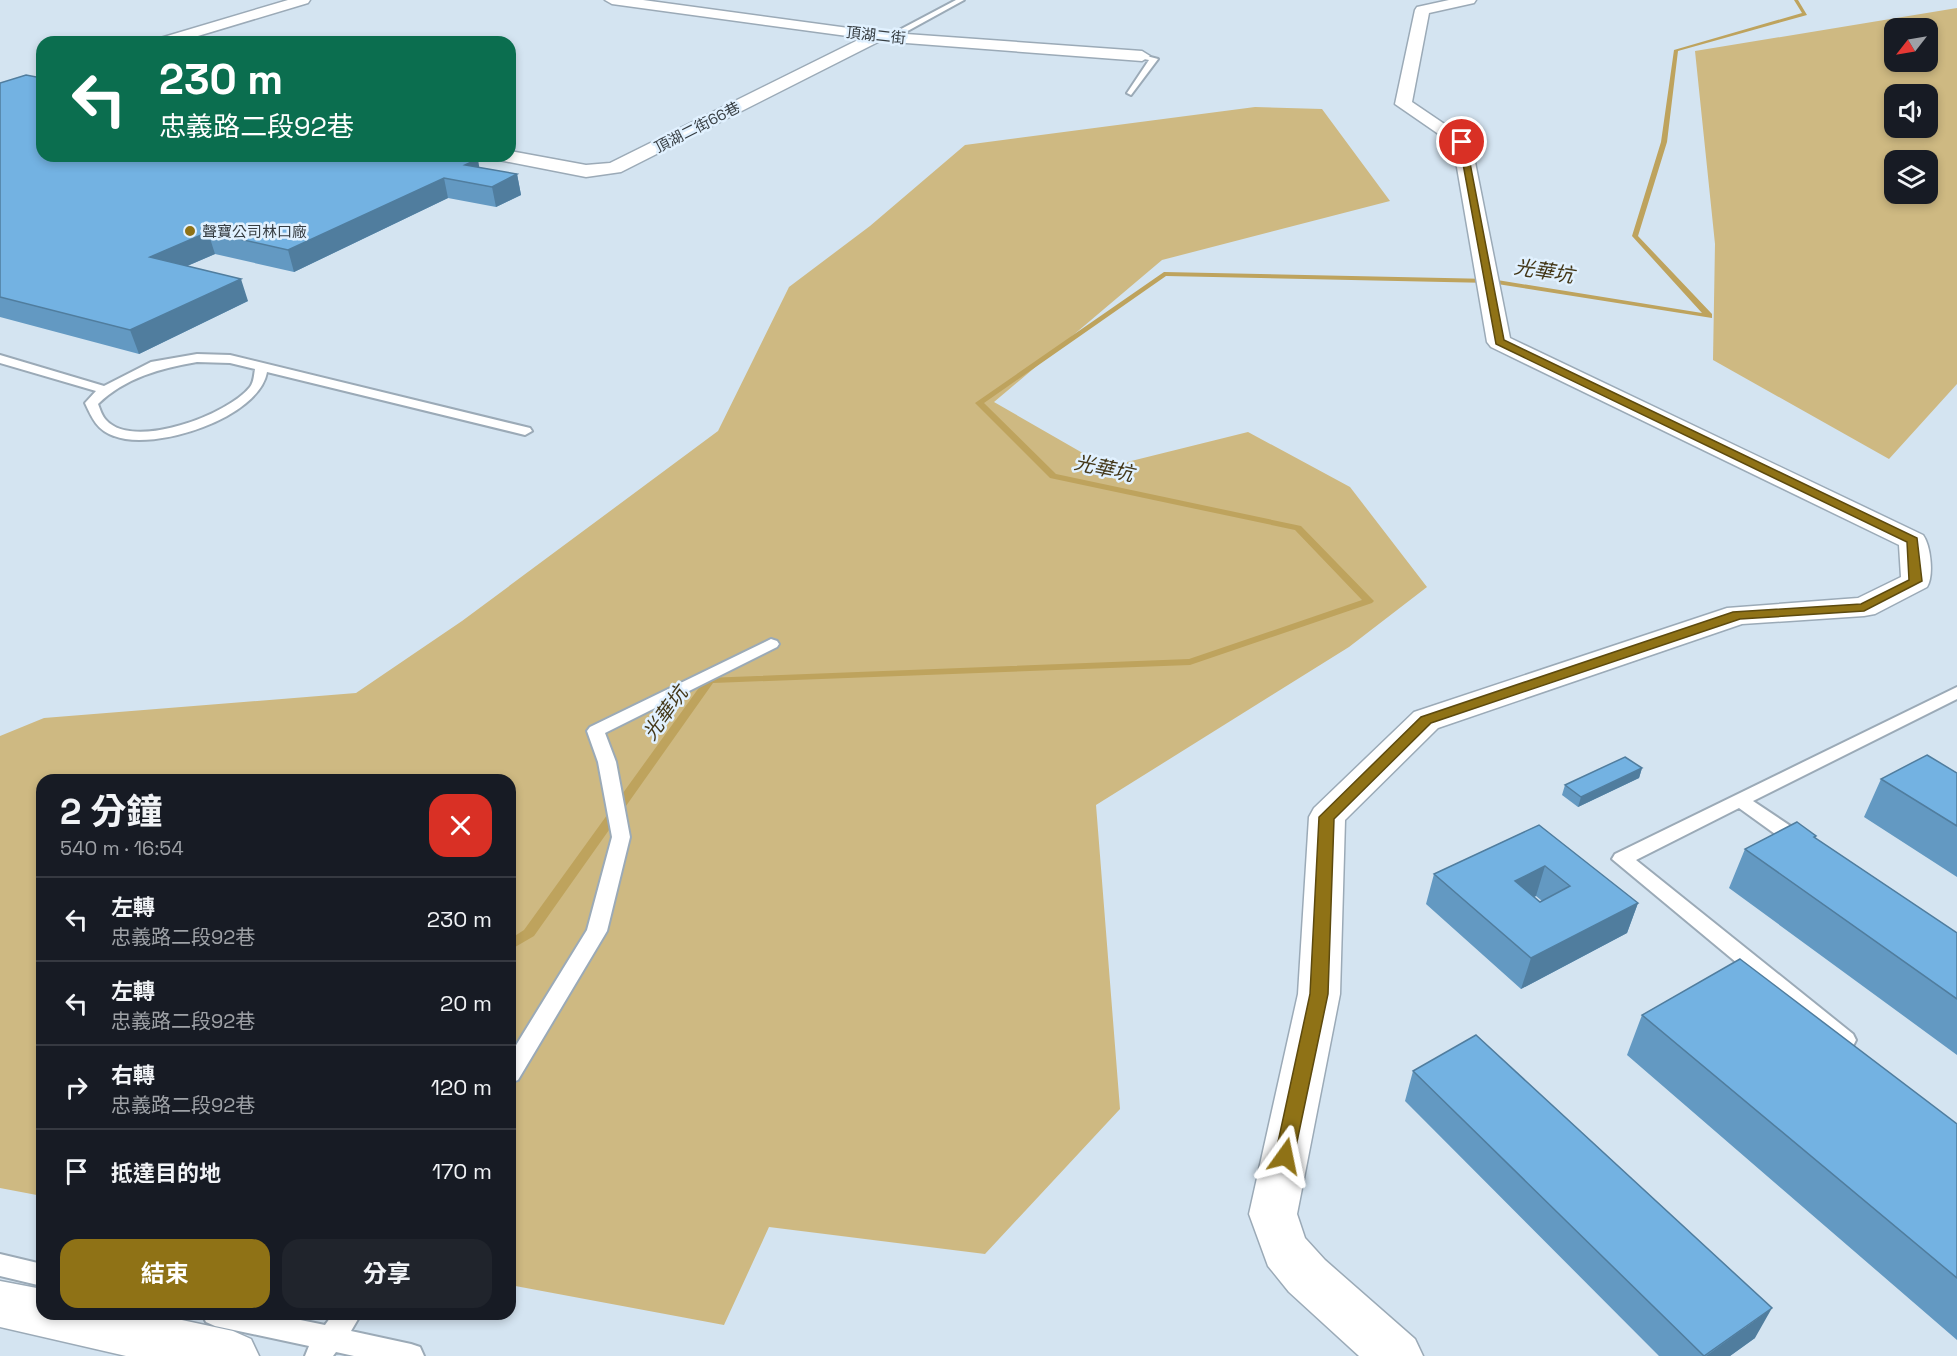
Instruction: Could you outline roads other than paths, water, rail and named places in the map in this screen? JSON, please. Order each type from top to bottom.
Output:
[{"type":"street","points":[[182,36],[303,0]]},
{"type":"street","name":"頂湖二街","points":[[612,0],[884,37],[1142,56]]},
{"type":"street","points":[[1397,1356],[1307,1276],[1285,1250],[1273,1214],[1319,994],[1327,817],[1426,720],[1738,615],[1864,607],[1916,581],[1913,541],[1499,342],[1462,142],[1403,104],[1422,10],[1469,0]]},
{"type":"street","name":"頂湖二街66巷","points":[[516,158],[586,171],[614,168],[884,37]]},
{"type":"street","points":[[0,1304],[36,1312]]},
{"type":"street","points":[[71,1320],[233,1356]]},
{"type":"lane","points":[[884,37],[961,0]]},
{"type":"lane","points":[[1131,93],[1154,59],[1142,56]]},
{"type":"lane","points":[[262,367],[257,387],[240,403],[200,424],[164,435],[132,436],[105,427],[93,416],[91,403],[105,390],[155,365],[198,358],[230,359],[525,431]]},
{"type":"lane","points":[[0,359],[105,390]]},
{"type":"lane","points":[[516,1064],[597,932],[621,837],[607,762],[596,730],[771,644]]},
{"type":"lane","points":[[1864,1055],[1622,859],[1957,692]]},
{"type":"lane","points":[[1739,800],[1815,853]]},
{"type":"lane","points":[[0,1265],[36,1274]]},
{"type":"lane","points":[[234,1320],[324,1348],[411,1356]]},
{"type":"lane","points":[[324,1348],[344,1320]]},
{"type":"waterway","name":"光華坑","points":[[516,941],[529,933],[710,680],[1190,662],[1369,601],[1298,528],[1053,476],[979,403],[1164,274],[1491,281],[1709,316],[1635,236],[1664,142],[1676,50],[1805,14],[1796,0]]},
{"type":"place","name":"聲寶公司林口廠","points":[[190,231]]}]
